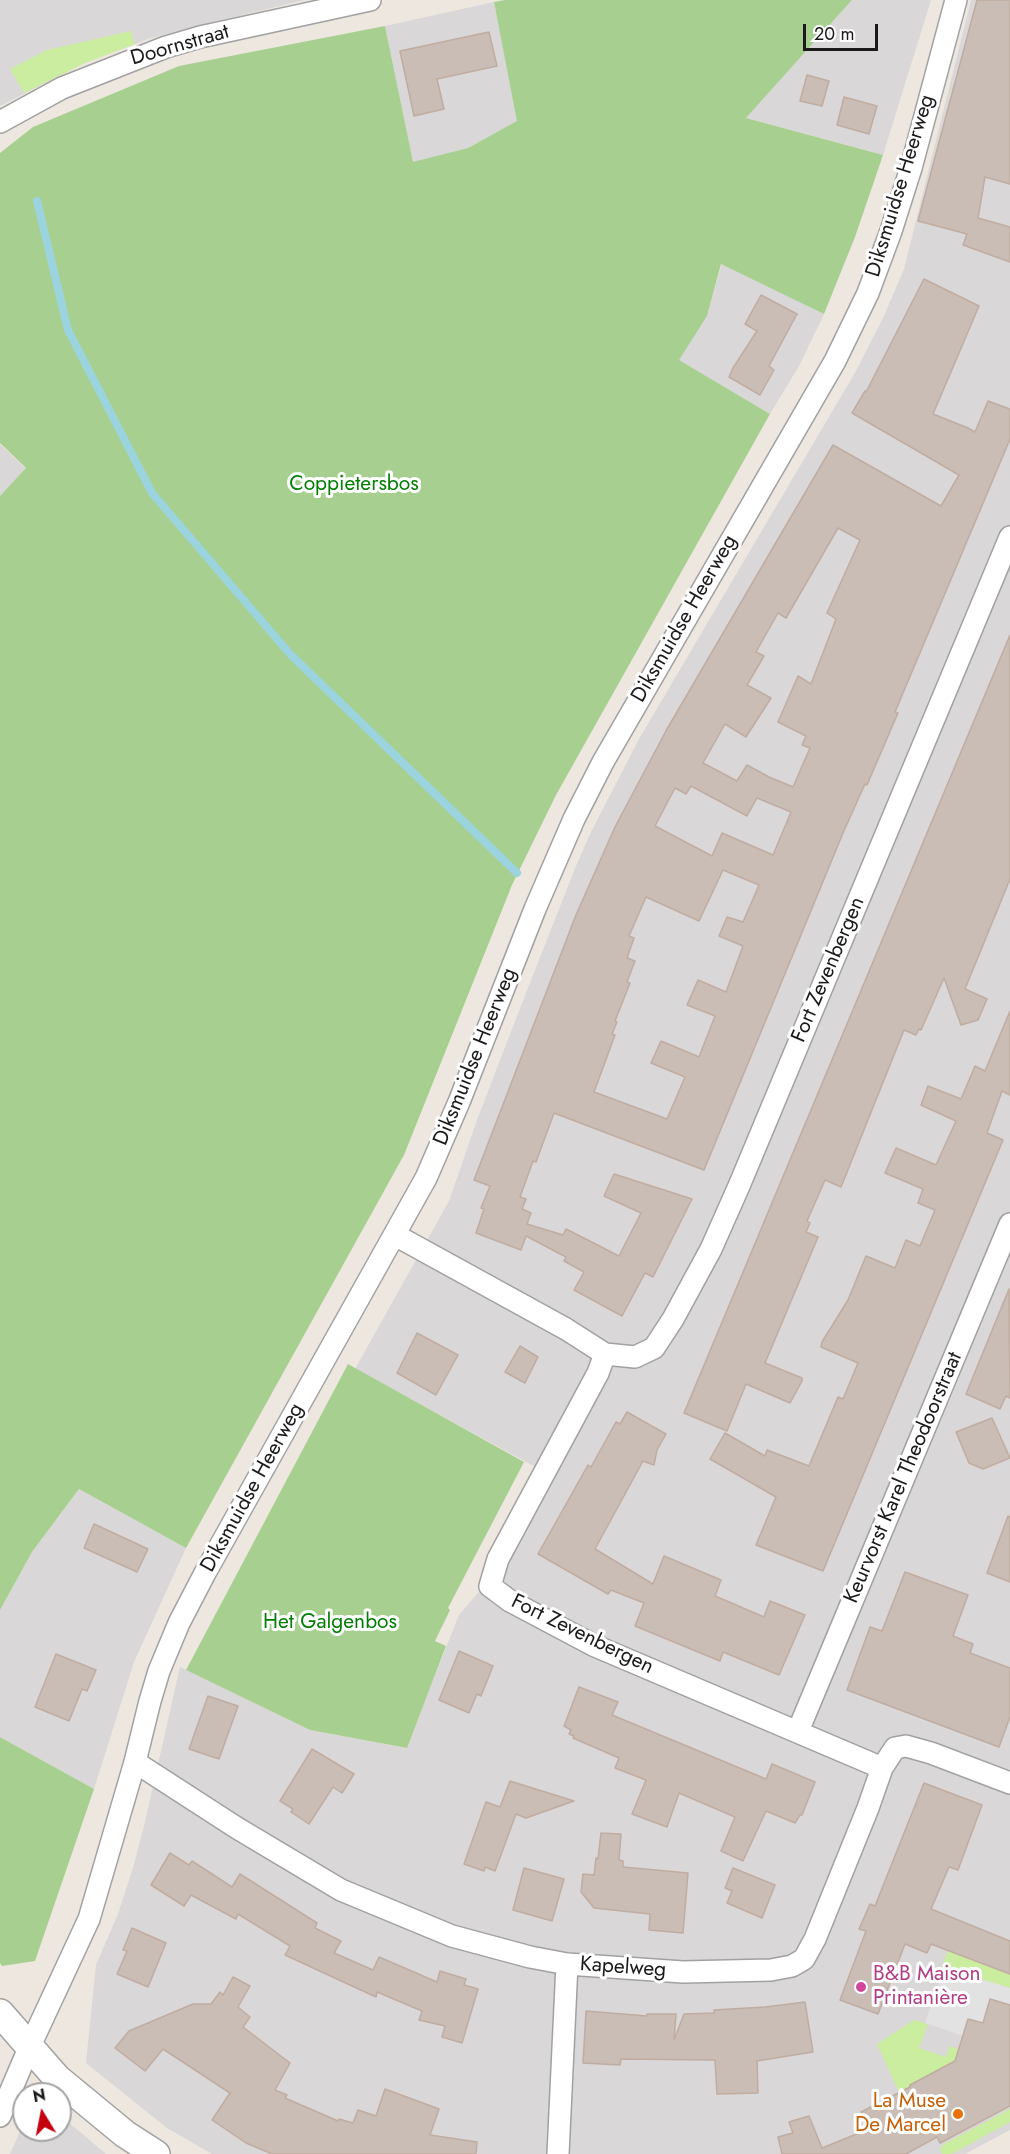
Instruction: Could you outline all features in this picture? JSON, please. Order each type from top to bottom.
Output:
[{"type":"street","name":"Doornstraat","points":[[0,122],[63,88],[166,47],[200,37],[370,0]]},
{"type":"street","name":"Diksmuidse Heerweg","points":[[0,2116],[89,1919],[135,1762],[150,1701],[178,1623],[426,1178],[459,1102],[535,909],[579,809],[622,726],[835,361],[868,293],[911,168],[956,0]]},
{"type":"street","name":"Fort Zevenbergen","points":[[395,1235],[566,1329],[606,1354],[634,1357],[654,1348],[673,1319],[711,1249],[1010,537]]},
{"type":"street","name":"Keurvorst Karel Theodoorstraat","points":[[798,1731],[1010,1224]]},
{"type":"street","name":"Fort Zevenbergen","points":[[606,1354],[498,1559],[490,1586],[510,1601],[593,1645],[882,1768]]},
{"type":"street","name":"Kapelweg","points":[[135,1762],[237,1828],[341,1890],[452,1936],[530,1957],[567,1964],[683,1972],[771,1970],[792,1966],[804,1959],[815,1939],[882,1768],[895,1748],[906,1746],[916,1748],[1010,1783]]},
{"type":"street","points":[[558,2154],[567,1964]]},
{"type":"street","points":[[0,2013],[29,2048],[74,2092],[124,2134],[156,2154]]},
{"type":"shaded area","points":[[0,0],[305,0],[148,39],[85,63],[0,106]]},
{"type":"shaded area","points":[[852,0],[931,0],[883,155],[746,118]]},
{"type":"shaded area","points":[[971,0],[1010,0],[1010,2130],[965,2154],[212,2154],[167,2128],[86,2063],[96,1965],[118,1914],[133,1868],[180,1667],[310,1730],[406,1748],[459,1615],[512,1553],[554,1477],[355,1369],[449,1201],[477,1120],[591,832],[639,739],[856,371],[884,316],[904,269]]},
{"type":"shaded area","points":[[494,2],[518,121],[468,148],[413,163],[385,26]]},
{"type":"shaded area","points":[[722,263],[824,314],[799,366],[770,414],[678,360],[707,316]]},
{"type":"shaded area","points":[[0,444],[26,469],[0,496]]},
{"type":"shaded area","points":[[79,1489],[186,1548],[134,1662],[94,1789],[0,1737],[0,1610],[32,1552]]},
{"type":"shaded area","points":[[944,1968],[1010,1988],[1010,2052],[925,2023]]},
{"type":"shaded area","points":[[72,2125],[106,2154],[10,2154],[15,2142],[72,2142]]},
{"type":"green space","name":"Coppietersbos","points":[[505,0],[852,0],[746,118],[883,155],[855,237],[824,314],[721,264],[707,316],[679,360],[770,414],[556,795],[512,885],[404,1155],[186,1548],[79,1489],[32,1552],[0,1610],[0,496],[26,468],[0,443],[0,153],[33,127],[179,66],[385,26],[413,162],[468,148],[517,121],[494,2]]},
{"type":"green space","points":[[131,31],[135,44],[85,63],[24,93],[10,69],[47,50]]},
{"type":"green space","name":"Het Galgenbos","points":[[348,1364],[524,1462],[448,1608],[450,1610],[435,1641],[446,1646],[407,1748],[310,1730],[186,1670]]},
{"type":"green space","points":[[0,1737],[94,1789],[35,1961],[2,1966],[0,1963]]},
{"type":"green space","points":[[948,1950],[1010,1974],[1010,1988],[942,1967]]},
{"type":"green space","points":[[914,2020],[928,2024],[919,2048],[946,2057],[949,2046],[958,2049],[955,2061],[910,2085],[935,2134],[921,2141],[877,2044]]},
{"type":"green space","points":[[1010,2109],[1010,2122],[952,2154],[942,2154],[940,2149],[944,2144]]},
{"type":"building","points":[[977,0],[1010,0],[1010,184],[985,177],[978,218],[1010,227],[1010,262],[963,245],[967,234],[918,221]]},
{"type":"building","points":[[489,32],[497,66],[437,79],[444,109],[414,116],[400,51]]},
{"type":"building","points":[[807,75],[829,81],[822,106],[800,101]]},
{"type":"building","points":[[844,97],[877,106],[869,134],[837,125]]},
{"type":"building","points":[[924,279],[979,306],[933,414],[975,432],[988,401],[1010,409],[1010,439],[895,712],[898,713],[867,785],[865,784],[843,833],[704,1170],[554,1113],[520,1197],[526,1199],[522,1209],[531,1213],[527,1224],[563,1235],[566,1229],[619,1256],[641,1213],[604,1196],[614,1174],[692,1199],[653,1277],[645,1273],[622,1316],[574,1290],[584,1272],[564,1261],[566,1257],[526,1236],[521,1250],[476,1233],[484,1209],[481,1208],[490,1186],[474,1180],[576,915],[615,827],[667,729],[833,445],[941,506],[959,475],[852,413],[866,392]],"holes":[[[838,528],[860,540],[827,613],[836,619],[811,684],[798,676],[778,722],[806,736],[802,745],[810,748],[793,787],[747,765],[737,781],[703,763],[725,724],[746,737],[771,698],[747,685],[764,656],[756,652],[778,613],[786,618]],[[691,786],[747,816],[757,798],[791,812],[773,855],[722,833],[712,856],[655,826],[675,788],[686,794]],[[723,870],[759,885],[743,922],[727,917],[719,936],[743,946],[726,992],[698,980],[687,1005],[715,1016],[699,1057],[661,1041],[651,1063],[685,1077],[667,1119],[594,1092],[615,1035],[612,1034],[617,1022],[615,1021],[630,983],[627,982],[635,961],[627,958],[634,938],[629,936],[646,897],[699,921]]]},
{"type":"building","points":[[761,295],[797,314],[769,366],[774,370],[760,395],[729,377],[757,331],[745,324]]},
{"type":"building","points":[[1010,635],[1010,879],[965,989],[987,999],[978,1020],[961,1025],[944,978],[921,1030],[919,1029],[916,1035],[904,1030],[841,1187],[825,1180],[807,1221],[810,1223],[806,1232],[818,1237],[765,1363],[802,1378],[802,1381],[790,1403],[746,1384],[727,1431],[684,1413]]},
{"type":"building","points":[[1010,1011],[1010,1095],[1002,1091],[987,1133],[1003,1140],[823,1571],[756,1545],[776,1497],[710,1459],[725,1433],[765,1456],[767,1450],[809,1466],[838,1397],[843,1399],[858,1363],[821,1347],[822,1342],[848,1300],[866,1256],[895,1268],[906,1240],[920,1246],[935,1210],[918,1203],[923,1189],[885,1173],[896,1148],[936,1165],[956,1121],[921,1105],[928,1086],[961,1099],[975,1066],[985,1071]]},
{"type":"building","points":[[1009,1289],[1010,1398],[1006,1396],[1000,1409],[966,1394]]},
{"type":"building","points":[[417,1333],[458,1355],[436,1395],[397,1373]]},
{"type":"building","points":[[520,1346],[538,1357],[525,1383],[505,1372]]},
{"type":"building","points":[[627,1412],[666,1434],[657,1450],[654,1465],[643,1461],[595,1549],[653,1584],[664,1556],[721,1580],[715,1596],[764,1617],[770,1601],[805,1615],[779,1675],[723,1652],[720,1661],[635,1626],[644,1603],[611,1590],[608,1594],[538,1554],[588,1465],[591,1467],[616,1422],[620,1424]]},
{"type":"building","points":[[992,1418],[1010,1458],[983,1469],[969,1463],[956,1432]]},
{"type":"building","points":[[1008,1516],[1010,1517],[1010,1582],[987,1573]]},
{"type":"building","points":[[94,1524],[148,1549],[137,1572],[84,1548]]},
{"type":"building","points":[[905,1572],[968,1595],[953,1636],[973,1644],[970,1653],[1010,1668],[1010,1717],[999,1747],[847,1690],[870,1627],[882,1631]]},
{"type":"building","points":[[459,1651],[493,1666],[481,1696],[477,1694],[469,1713],[439,1700]]},
{"type":"building","points":[[56,1654],[96,1670],[87,1691],[82,1689],[69,1721],[35,1707]]},
{"type":"building","points":[[579,1687],[618,1702],[612,1715],[766,1779],[772,1764],[815,1782],[802,1815],[795,1823],[766,1811],[743,1861],[721,1851],[735,1817],[679,1793],[667,1827],[632,1814],[646,1780],[615,1768],[619,1758],[573,1738],[574,1736],[569,1734],[571,1730],[564,1726]]},
{"type":"building","points":[[208,1696],[238,1706],[219,1759],[189,1749]]},
{"type":"building","points":[[312,1749],[354,1774],[342,1793],[333,1787],[309,1824],[291,1812],[293,1809],[280,1801]]},
{"type":"building","points":[[510,1781],[574,1801],[526,1818],[516,1814],[495,1871],[485,1867],[484,1871],[464,1864],[486,1802],[500,1807]]},
{"type":"building","points":[[924,1783],[982,1805],[958,1870],[949,1867],[931,1909],[1010,1941],[1010,1974],[931,1944],[927,1953],[905,1944],[878,2014],[840,2000],[866,1931],[859,1929],[870,1904],[875,1906]]},
{"type":"building","points":[[601,1833],[621,1834],[619,1860],[623,1861],[623,1867],[688,1873],[683,1933],[649,1930],[650,1914],[594,1908],[581,1892],[583,1874],[594,1875]]},
{"type":"building","points":[[170,1853],[189,1865],[192,1861],[232,1887],[240,1874],[317,1923],[315,1928],[341,1941],[334,1953],[373,1970],[379,1957],[437,1982],[440,1971],[466,1979],[464,1985],[478,1989],[462,2043],[442,2037],[445,2026],[419,2020],[422,2011],[377,1992],[376,1997],[285,1955],[290,1946],[238,1914],[236,1919],[191,1895],[184,1906],[151,1885]]},
{"type":"building","points":[[524,1868],[564,1879],[552,1921],[513,1910]]},
{"type":"building","points":[[733,1868],[775,1885],[762,1918],[727,1903],[732,1891],[725,1888]]},
{"type":"building","points":[[132,1928],[166,1943],[148,1987],[117,1974],[127,1951],[123,1950]]},
{"type":"building","points":[[233,1977],[250,1986],[238,2007],[250,2017],[243,2027],[290,2063],[275,2090],[287,2095],[285,2098],[338,2121],[339,2119],[353,2123],[358,2110],[376,2116],[385,2089],[439,2109],[430,2135],[477,2142],[476,2154],[272,2154],[246,2143],[212,2120],[230,2093],[163,2049],[145,2071],[115,2048],[129,2031],[193,2004],[211,2004],[220,1992],[223,1995]]},
{"type":"building","points":[[990,1999],[1010,2005],[1010,2106],[940,2143],[937,2137],[906,2154],[782,2154],[778,2137],[793,2133],[789,2122],[809,2116],[822,2148],[869,2129],[861,2112],[955,2061],[968,2019],[983,2023]]},
{"type":"building","points":[[805,2002],[813,2052],[757,2061],[758,2093],[717,2094],[715,2060],[621,2059],[620,2065],[583,2063],[586,2011],[647,2016],[647,2014],[676,2014],[674,2040],[684,2014],[714,2013],[714,2010]]},
{"type":"waterway","points":[[37,201],[68,330],[152,493],[290,654],[517,873]]},
{"type":"place","name":"B&B Maison Printanière","points":[[861,1987]]},
{"type":"place","name":"La Muse De Marcel","points":[[958,2114]]}]
